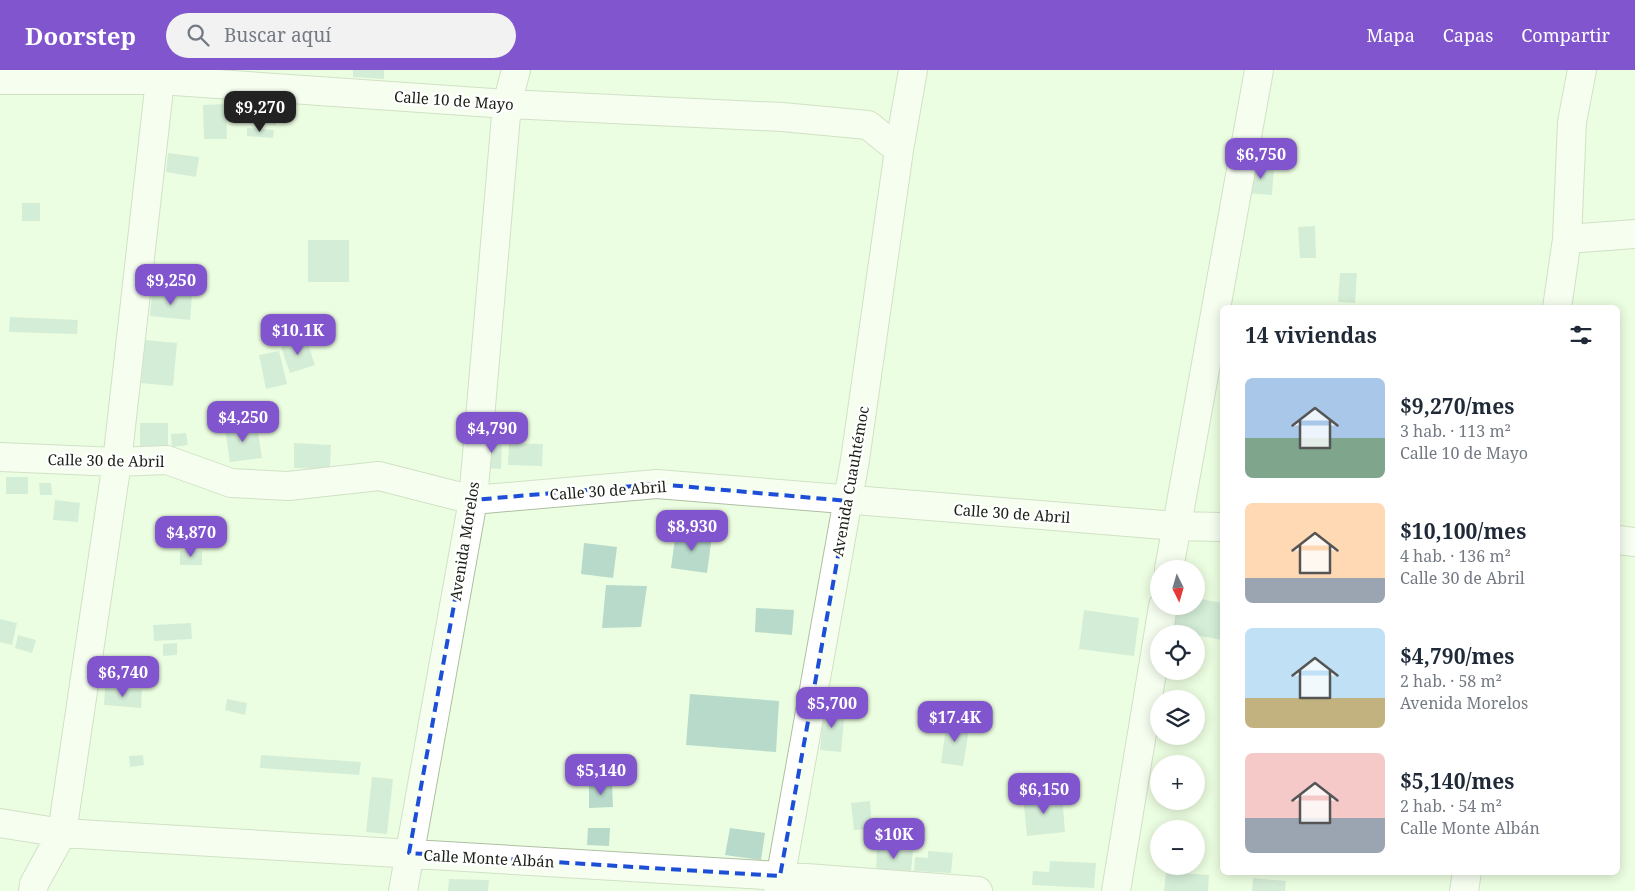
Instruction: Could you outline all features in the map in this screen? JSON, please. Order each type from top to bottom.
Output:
[{"type":"street","name":"Avenida Morelos","points":[[403,891],[473,500],[507,104],[516,70]]},
{"type":"street","name":"Avenida Cuauhtémoc","points":[[779,883],[855,460],[899,150],[913,70]]},
{"type":"street","points":[[1170,560],[1260,70]]},
{"type":"street","points":[[1557,305],[1567,239],[1572,122],[1582,70]]},
{"type":"street","name":"Calle 10 de Mayo","points":[[0,80],[163,75],[507,104],[782,117],[868,124],[899,150]]},
{"type":"street","points":[[33,891],[34,884],[62,833],[117,462],[163,75]]},
{"type":"street","points":[[1567,239],[1635,234]]},
{"type":"street","name":"Calle 30 de Abril","points":[[0,458],[117,462],[167,460],[231,483],[279,486],[379,476],[473,500],[657,484],[848,501],[1176,526],[1220,527]]},
{"type":"street","points":[[1620,540],[1635,542]]},
{"type":"street","points":[[1116,891],[1162,615]]},
{"type":"street","name":"Calle Monte Albán","points":[[0,823],[62,833],[409,853],[779,883],[978,891]]},
{"type":"street","points":[[1464,891],[1467,875]]},
{"type":"highlighted area","points":[[657,484],[848,501],[780,876],[409,853],[473,500]]},
{"type":"building","points":[[353,70],[384,70],[384,79],[353,77]]},
{"type":"building","points":[[226,104],[227,139],[204,139],[203,105]]},
{"type":"building","points":[[235,111],[277,112],[276,125],[234,123]]},
{"type":"building","points":[[247,128],[274,130],[273,138],[247,136]]},
{"type":"building","points":[[168,153],[199,157],[196,177],[166,172]]},
{"type":"building","points":[[1250,165],[1274,167],[1272,195],[1247,193]]},
{"type":"building","points":[[22,203],[40,203],[40,221],[22,221]]},
{"type":"building","points":[[1315,226],[1316,258],[1300,258],[1298,227]]},
{"type":"building","points":[[308,240],[349,240],[349,282],[308,282]]},
{"type":"building","points":[[1340,273],[1357,273],[1355,303],[1338,302]]},
{"type":"building","points":[[152,292],[192,296],[190,320],[150,316]]},
{"type":"building","points":[[10,317],[78,320],[77,334],[9,332]]},
{"type":"building","points":[[306,339],[315,365],[290,373],[281,347]]},
{"type":"building","points":[[145,340],[177,343],[173,386],[141,383]]},
{"type":"building","points":[[279,351],[287,384],[266,389],[259,355]]},
{"type":"building","points":[[140,423],[168,423],[168,446],[140,447]]},
{"type":"building","points":[[257,425],[262,458],[230,462],[225,429]]},
{"type":"building","points":[[186,433],[188,445],[172,447],[171,434]]},
{"type":"building","points":[[484,438],[502,439],[501,469],[482,468]]},
{"type":"building","points":[[294,443],[331,445],[330,469],[294,468]]},
{"type":"building","points":[[509,443],[543,444],[542,466],[508,465]]},
{"type":"building","points":[[6,477],[28,477],[28,494],[6,494]]},
{"type":"building","points":[[39,483],[51,483],[52,495],[40,495]]},
{"type":"building","points":[[55,500],[80,503],[78,522],[53,520]]},
{"type":"building","points":[[676,531],[712,536],[707,573],[671,568]]},
{"type":"building","points":[[584,543],[617,547],[613,578],[581,574]]},
{"type":"building","points":[[180,551],[202,551],[202,565],[180,565]]},
{"type":"building","points":[[606,585],[647,586],[641,627],[602,628]]},
{"type":"building","points":[[1205,600],[1220,603],[1220,640],[1205,637],[1205,625],[1174,625],[1176,615],[1205,615]]},
{"type":"building","points":[[756,608],[794,610],[792,635],[755,632]]},
{"type":"building","points":[[1084,610],[1139,618],[1134,656],[1079,649]]},
{"type":"building","points":[[0,619],[17,623],[12,645],[0,642]]},
{"type":"building","points":[[191,623],[192,639],[154,641],[153,625]]},
{"type":"building","points":[[18,635],[36,640],[32,653],[15,648]]},
{"type":"building","points":[[177,643],[177,655],[163,656],[163,644]]},
{"type":"building","points":[[105,688],[142,690],[141,708],[104,705]]},
{"type":"building","points":[[690,694],[779,701],[776,752],[686,745]]},
{"type":"building","points":[[227,699],[247,703],[245,715],[225,710]]},
{"type":"building","points":[[824,707],[845,709],[841,752],[820,750]]},
{"type":"building","points":[[947,719],[970,723],[963,766],[941,763]]},
{"type":"building","points":[[143,755],[144,765],[130,767],[129,756]]},
{"type":"building","points":[[261,755],[361,762],[359,775],[260,768]]},
{"type":"building","points":[[372,777],[393,779],[387,834],[366,832]]},
{"type":"building","points":[[612,784],[613,807],[589,808],[589,785]]},
{"type":"building","points":[[1062,794],[1065,832],[1027,836],[1023,797]]},
{"type":"building","points":[[870,801],[872,829],[854,830],[851,803]]},
{"type":"building","points":[[588,828],[610,828],[609,846],[587,845]]},
{"type":"building","points":[[730,828],[765,833],[761,860],[725,855]]},
{"type":"building","points":[[877,849],[913,851],[911,871],[876,870]]},
{"type":"building","points":[[928,851],[953,853],[951,873],[914,871],[915,857],[928,858]]},
{"type":"building","points":[[1050,861],[1096,863],[1094,888],[1032,885],[1033,871],[1049,872]]},
{"type":"building","points":[[1166,875],[1209,875],[1208,891],[1164,891]]},
{"type":"building","points":[[1253,878],[1286,881],[1285,891],[1252,891]]},
{"type":"building","points":[[449,879],[489,880],[488,891],[448,891]]}]
